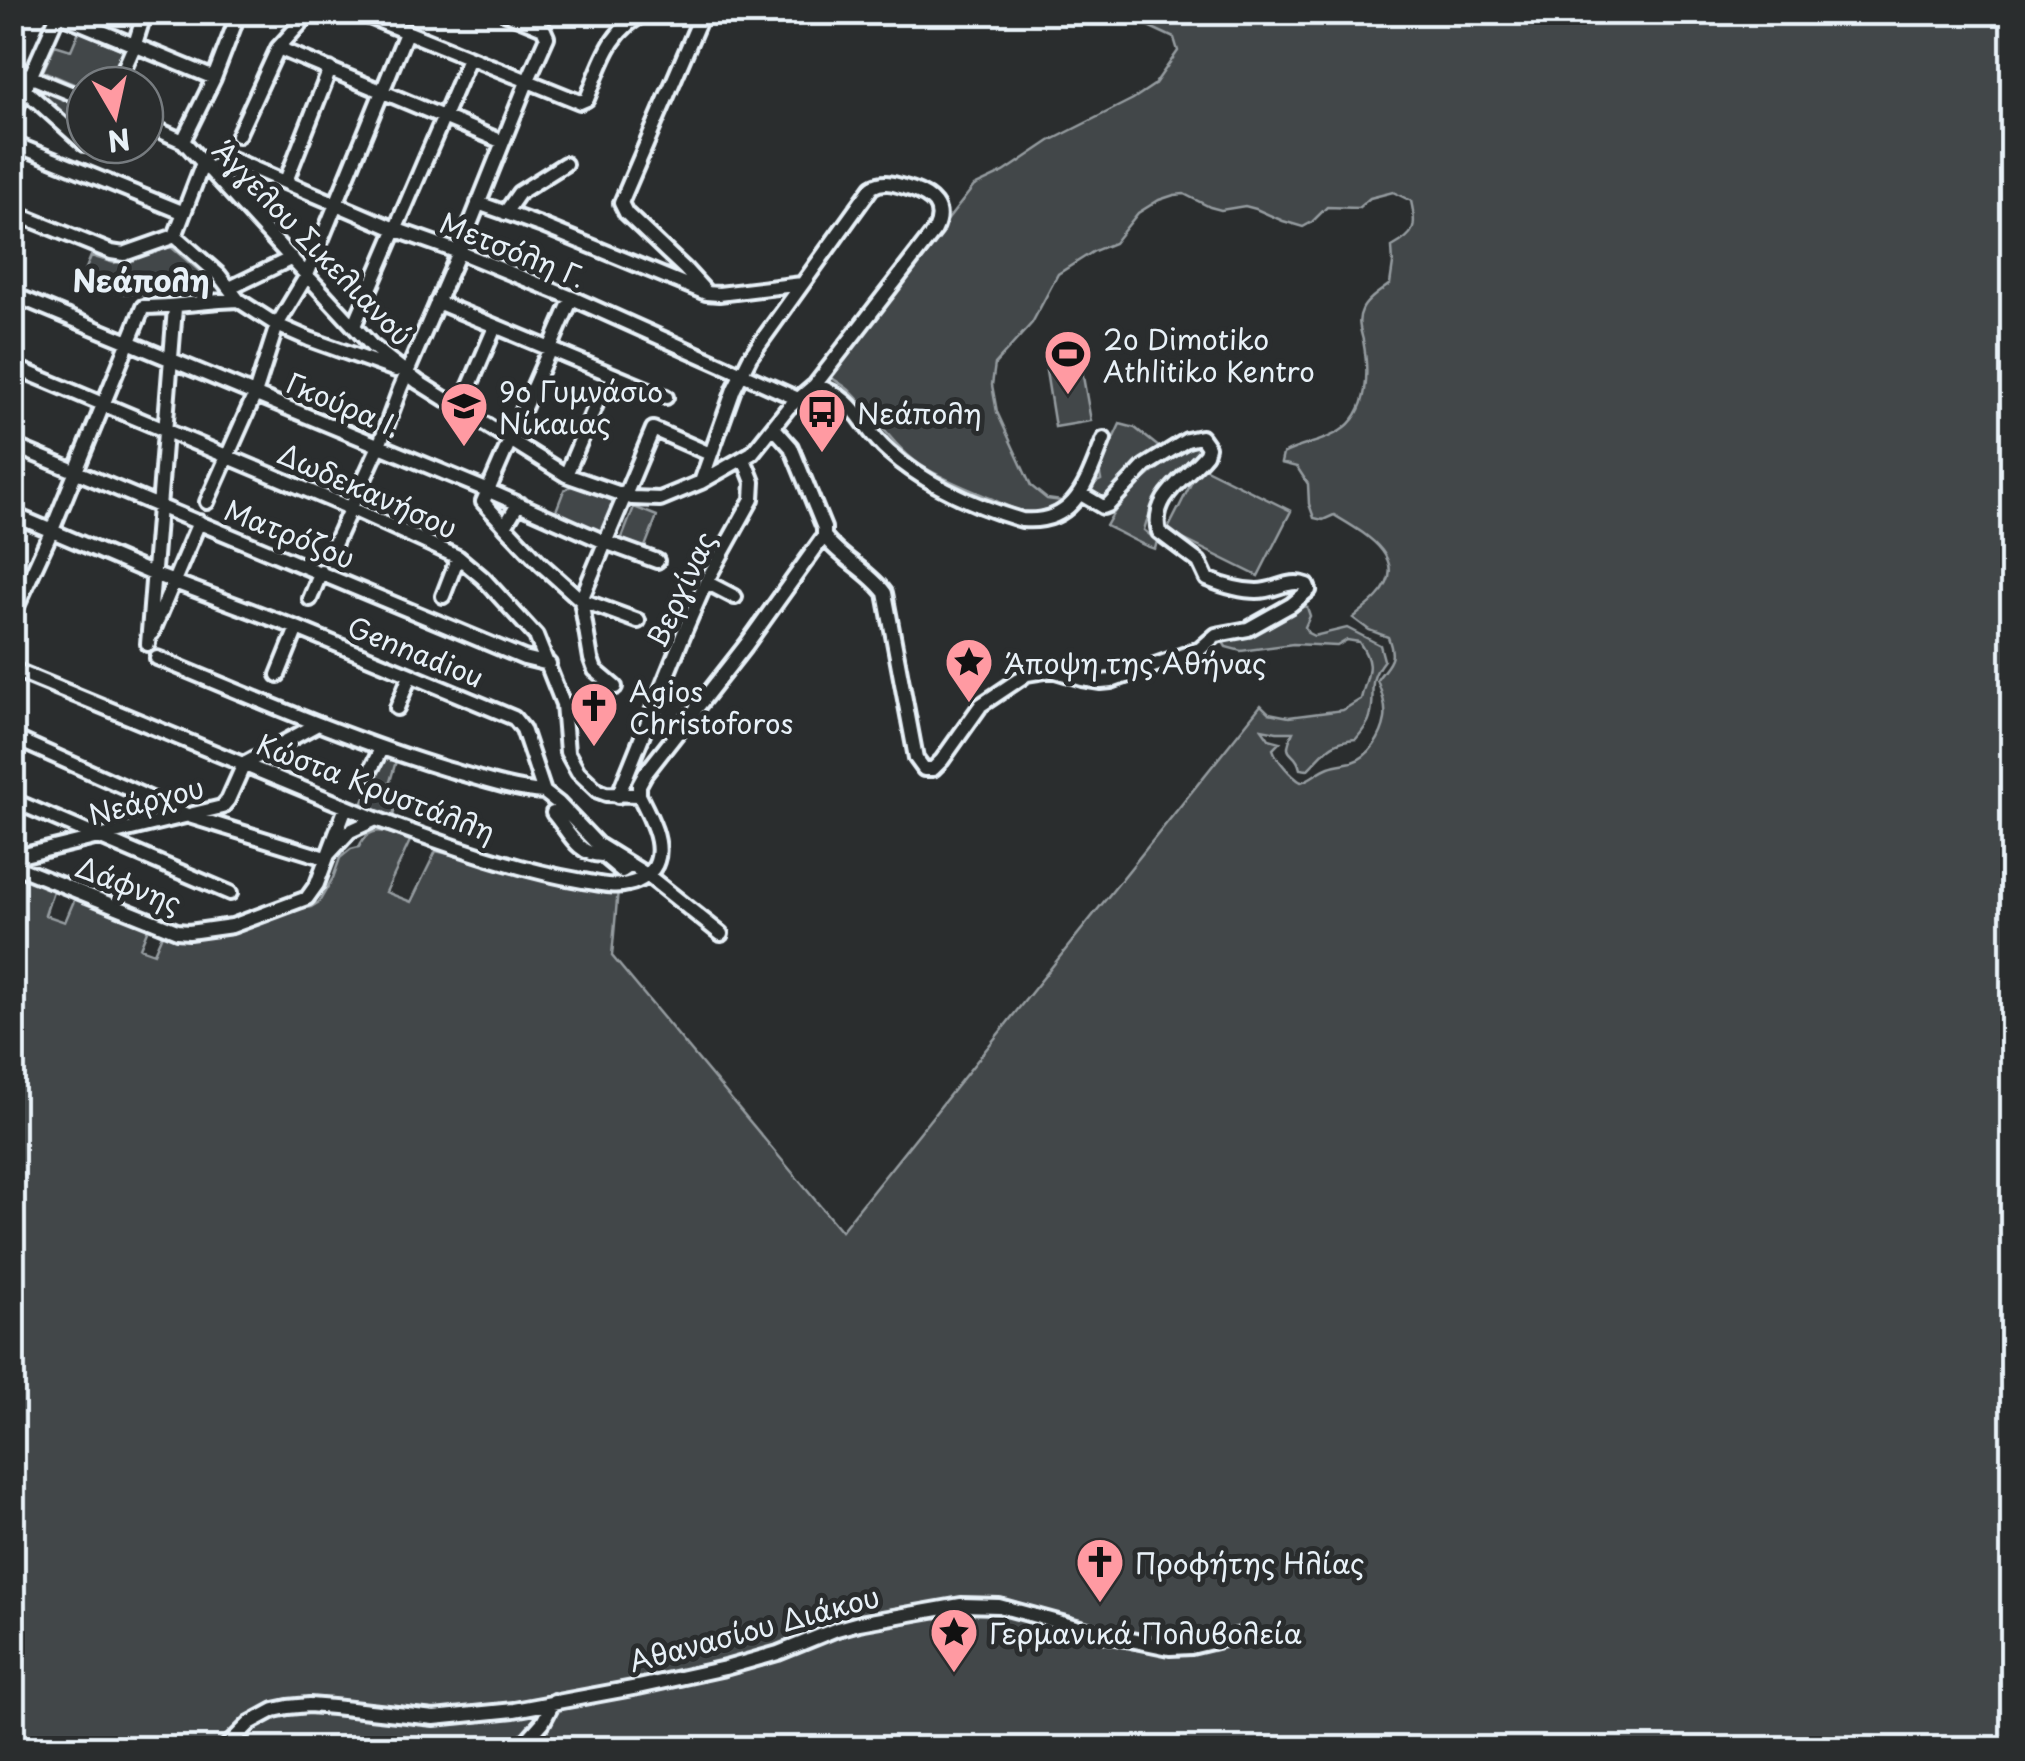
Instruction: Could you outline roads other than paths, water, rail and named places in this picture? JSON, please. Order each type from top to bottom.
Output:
[{"type":"street","points":[[126,65],[144,12]]},
{"type":"street","points":[[165,133],[182,141],[214,78],[234,26],[230,12]]},
{"type":"street","points":[[238,134],[278,48],[311,12]]},
{"type":"street","points":[[357,12],[578,102],[587,99],[620,31],[644,13]]},
{"type":"street","points":[[333,548],[380,446],[406,374],[547,37],[544,28],[504,12]]},
{"type":"street","points":[[703,12],[621,203],[626,213],[706,292]]},
{"type":"street","points":[[12,118],[57,13],[214,78]]},
{"type":"street","points":[[207,502],[255,394],[278,325],[307,275],[406,33]]},
{"type":"street","points":[[278,48],[503,142]]},
{"type":"street","points":[[354,326],[469,58]]},
{"type":"street","points":[[12,68],[65,122]]},
{"type":"street","points":[[286,181],[330,69]]},
{"type":"street","points":[[28,83],[65,93]]},
{"type":"street","name":"Άγγελου Σικελιανού","points":[[182,141],[354,326],[406,374],[566,475],[625,496],[660,500],[744,460],[788,408],[815,386],[935,230],[940,216],[935,202],[923,193],[890,182],[876,183],[802,284]]},
{"type":"street","points":[[12,143],[182,212]]},
{"type":"street","name":"Μετσόλη Γ.","points":[[206,166],[230,158],[397,230],[572,298],[798,399]]},
{"type":"street","points":[[504,213],[519,193],[565,164]]},
{"type":"street","points":[[82,171],[83,165]]},
{"type":"street","points":[[175,236],[182,212],[206,166]]},
{"type":"street","points":[[478,203],[706,292],[720,294],[802,284]]},
{"type":"street","points":[[12,212],[124,254],[175,236]]},
{"type":"street","points":[[175,236],[235,294],[278,325],[406,374]]},
{"type":"street","points":[[12,618],[16,599],[52,530],[143,308],[176,308],[216,301],[235,294],[292,258]]},
{"type":"street","points":[[701,482],[742,372],[802,284]]},
{"type":"street","name":"Γκούρα Ι.","points":[[12,294],[380,446],[486,496],[518,504],[657,561]]},
{"type":"street","points":[[572,298],[486,496],[505,526],[581,600],[638,621]]},
{"type":"street","points":[[437,302],[666,397]]},
{"type":"street","points":[[176,308],[148,644],[199,522]]},
{"type":"street","points":[[460,410],[495,327]]},
{"type":"street","name":"Δωδεκανήσου","points":[[12,366],[350,508],[458,558],[483,578],[536,636],[563,704],[571,762],[598,790],[618,796]]},
{"type":"street","points":[[815,386],[842,397],[883,446],[922,477],[946,491],[1022,520],[1034,521],[1060,513],[1081,494],[1104,439]]},
{"type":"street","points":[[566,475],[597,402]]},
{"type":"street","points":[[647,875],[657,862],[659,851],[639,785],[824,536],[787,441],[774,428]]},
{"type":"street","points":[[615,687],[596,670],[591,659],[581,600],[653,429],[710,454]]},
{"type":"street","points":[[824,536],[836,552],[885,593],[916,758],[924,769],[933,769],[981,705],[1027,674],[1052,670],[1082,680],[1111,680],[1200,649],[1216,635],[1248,629],[1309,590],[1307,585],[1291,582],[1260,591],[1228,588],[1208,580],[1199,562],[1159,532],[1159,513],[1168,492],[1206,454],[1208,447],[1201,436],[1187,440],[1145,466],[1108,505],[1081,494]]},
{"type":"street","name":"Ματρόζου","points":[[12,444],[524,658],[550,664]]},
{"type":"street","name":"Βεργίνας","points":[[618,796],[680,639],[752,499],[753,482],[744,460]]},
{"type":"street","points":[[505,526],[518,504]]},
{"type":"street","name":"Gennadiou","points":[[12,514],[514,718],[523,729],[544,792],[597,844],[647,875],[721,934]]},
{"type":"street","points":[[443,596],[458,558]]},
{"type":"street","points":[[310,600],[321,572]]},
{"type":"street","points":[[706,582],[735,597]]},
{"type":"street","points":[[278,675],[296,628]]},
{"type":"street","points":[[156,658],[381,750],[544,792]]},
{"type":"street","name":"Κώστα Κρυστάλλη","points":[[12,669],[346,807],[506,863],[613,886],[634,883],[647,875]]},
{"type":"street","points":[[397,708],[410,676]]},
{"type":"street","points":[[244,764],[316,725]]},
{"type":"street","points":[[12,737],[189,816],[325,858],[350,830],[376,818]]},
{"type":"street","points":[[369,773],[381,750]]},
{"type":"street","name":"Νεάρχου","points":[[12,861],[222,807],[244,764]]},
{"type":"street","points":[[618,796],[640,796]]},
{"type":"street","points":[[12,800],[230,892]]},
{"type":"street","name":"Δάφνης","points":[[12,861],[178,931],[241,924],[307,898],[317,884],[346,807]]},
{"type":"street","points":[[554,813],[579,848],[593,856],[603,855],[622,871],[631,865]]},
{"type":"street","name":"Αθανασίου Διάκου","points":[[225,1748],[250,1724],[288,1707],[321,1706],[434,1718],[514,1710],[724,1668],[859,1623],[962,1605],[999,1606],[1170,1648],[1246,1634]]},
{"type":"street","points":[[520,1748],[543,1722],[554,1701]]},
{"type":"place","name":"2o Dimotiko Athlitiko Kentro","points":[[1068,396]]},
{"type":"place","name":"9ο Γυμνάσιο Νίκαιας","points":[[464,448]]},
{"type":"place","name":"Νεάπολη","points":[[822,454]]},
{"type":"place","name":"Άποψη της Αθήνας","points":[[969,704]]},
{"type":"place","name":"Agios Christoforos","points":[[594,748]]},
{"type":"place","name":"Προφήτης Ηλίας","points":[[1100,1604]]},
{"type":"place","name":"Γερμανικά Πολυβολεία","points":[[954,1674]]},
{"type":"district","name":"Νεάπολη","points":[[141,279]]}]
